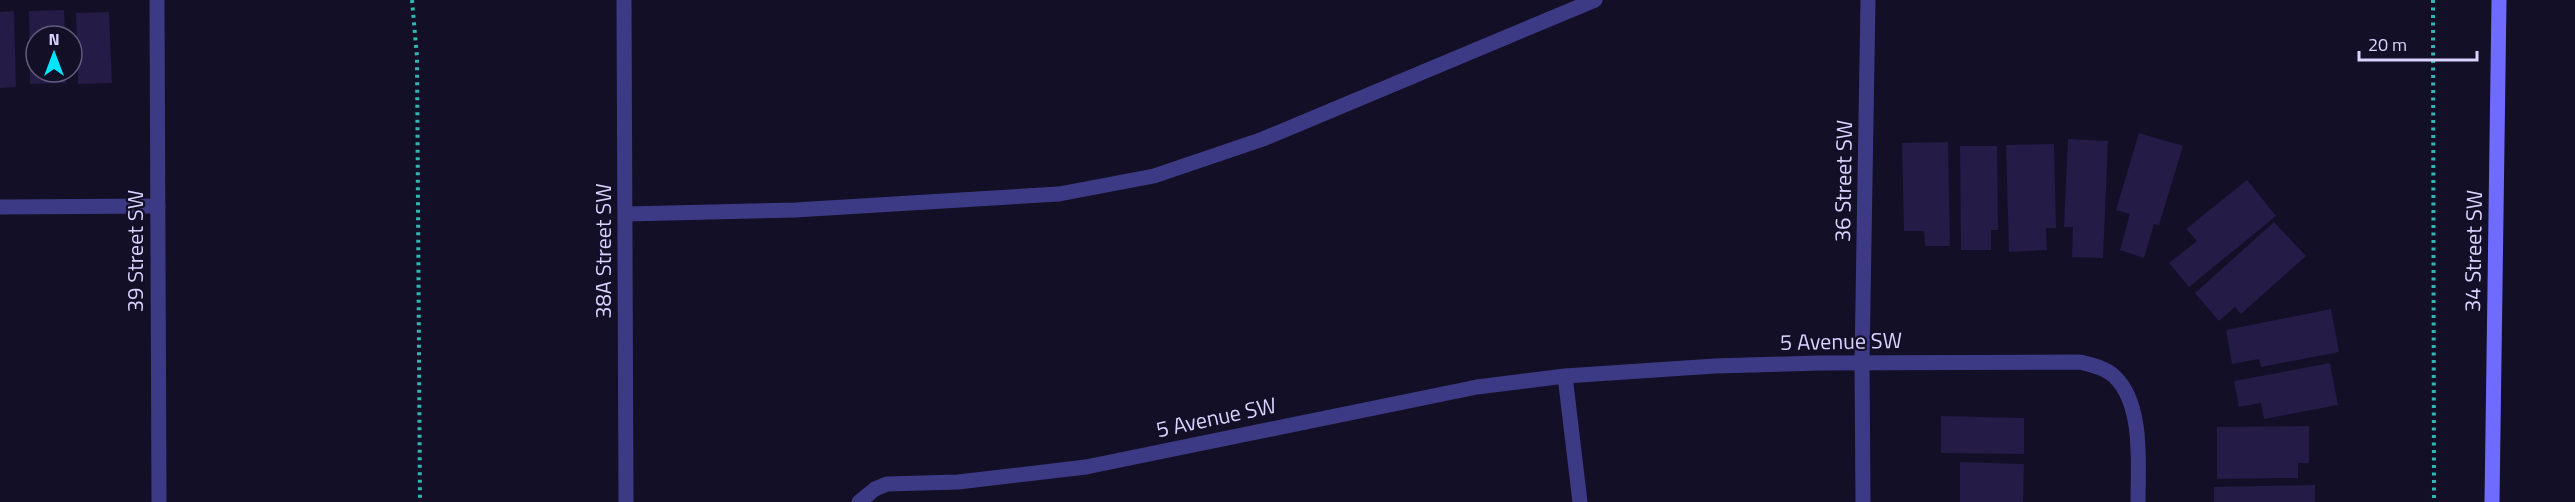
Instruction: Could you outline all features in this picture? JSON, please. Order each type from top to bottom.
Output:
[{"type":"main road","name":"34 Street SW","points":[[2492,502],[2499,0]]},
{"type":"street","name":"39 Street SW","points":[[157,0],[159,502]]},
{"type":"street","name":"38A Street SW","points":[[624,0],[626,502]]},
{"type":"street","points":[[626,214],[795,210],[1059,195],[1154,176],[1263,139],[1595,0]]},
{"type":"street","name":"36 Street SW","points":[[1863,502],[1862,362],[1868,0]]},
{"type":"street","points":[[0,207],[158,206]]},
{"type":"street","name":"5 Avenue SW","points":[[859,502],[874,489],[888,484],[969,481],[1086,467],[1477,387],[1565,376],[1715,366],[1862,362],[2080,362],[2096,366],[2115,377],[2127,395],[2134,414],[2138,436],[2138,502]]},
{"type":"street","points":[[1565,376],[1580,502]]},
{"type":"path","points":[[412,0],[417,57],[420,502]]},
{"type":"path","points":[[2433,0],[2434,502]]},
{"type":"building","points":[[64,10],[65,24],[29,24],[29,11]]},
{"type":"building","points":[[14,11],[16,87],[0,88],[0,12]]},
{"type":"building","points":[[109,12],[112,83],[84,84],[84,24],[76,24],[76,13]]},
{"type":"building","points":[[2139,133],[2183,146],[2159,225],[2154,224],[2144,258],[2120,250],[2130,214],[2116,210]]},
{"type":"building","points":[[2068,139],[2108,141],[2103,258],[2072,257],[2073,227],[2064,227]]},
{"type":"building","points":[[1948,142],[1950,246],[1925,246],[1924,231],[1904,231],[1902,143]]},
{"type":"building","points":[[2054,144],[2056,228],[2046,228],[2047,250],[2009,252],[2006,145]]},
{"type":"building","points":[[1960,146],[1997,146],[1998,230],[1991,230],[1991,250],[1961,250]]},
{"type":"building","points":[[2247,180],[2276,216],[2189,287],[2169,263],[2197,241],[2186,229]]},
{"type":"building","points":[[2274,222],[2306,256],[2241,314],[2235,307],[2219,321],[2195,293]]},
{"type":"building","points":[[2331,309],[2339,352],[2261,367],[2259,359],[2232,364],[2226,330]]},
{"type":"building","points":[[2330,363],[2338,405],[2264,419],[2261,403],[2239,407],[2234,381]]},
{"type":"building","points":[[1941,416],[2024,418],[2024,454],[1941,453]]},
{"type":"building","points":[[2309,426],[2309,463],[2298,463],[2298,478],[2217,479],[2217,427]]},
{"type":"building","points":[[1960,462],[2024,464],[2023,502],[1960,502]]},
{"type":"building","points":[[2315,485],[2315,502],[2214,502],[2214,487]]}]
